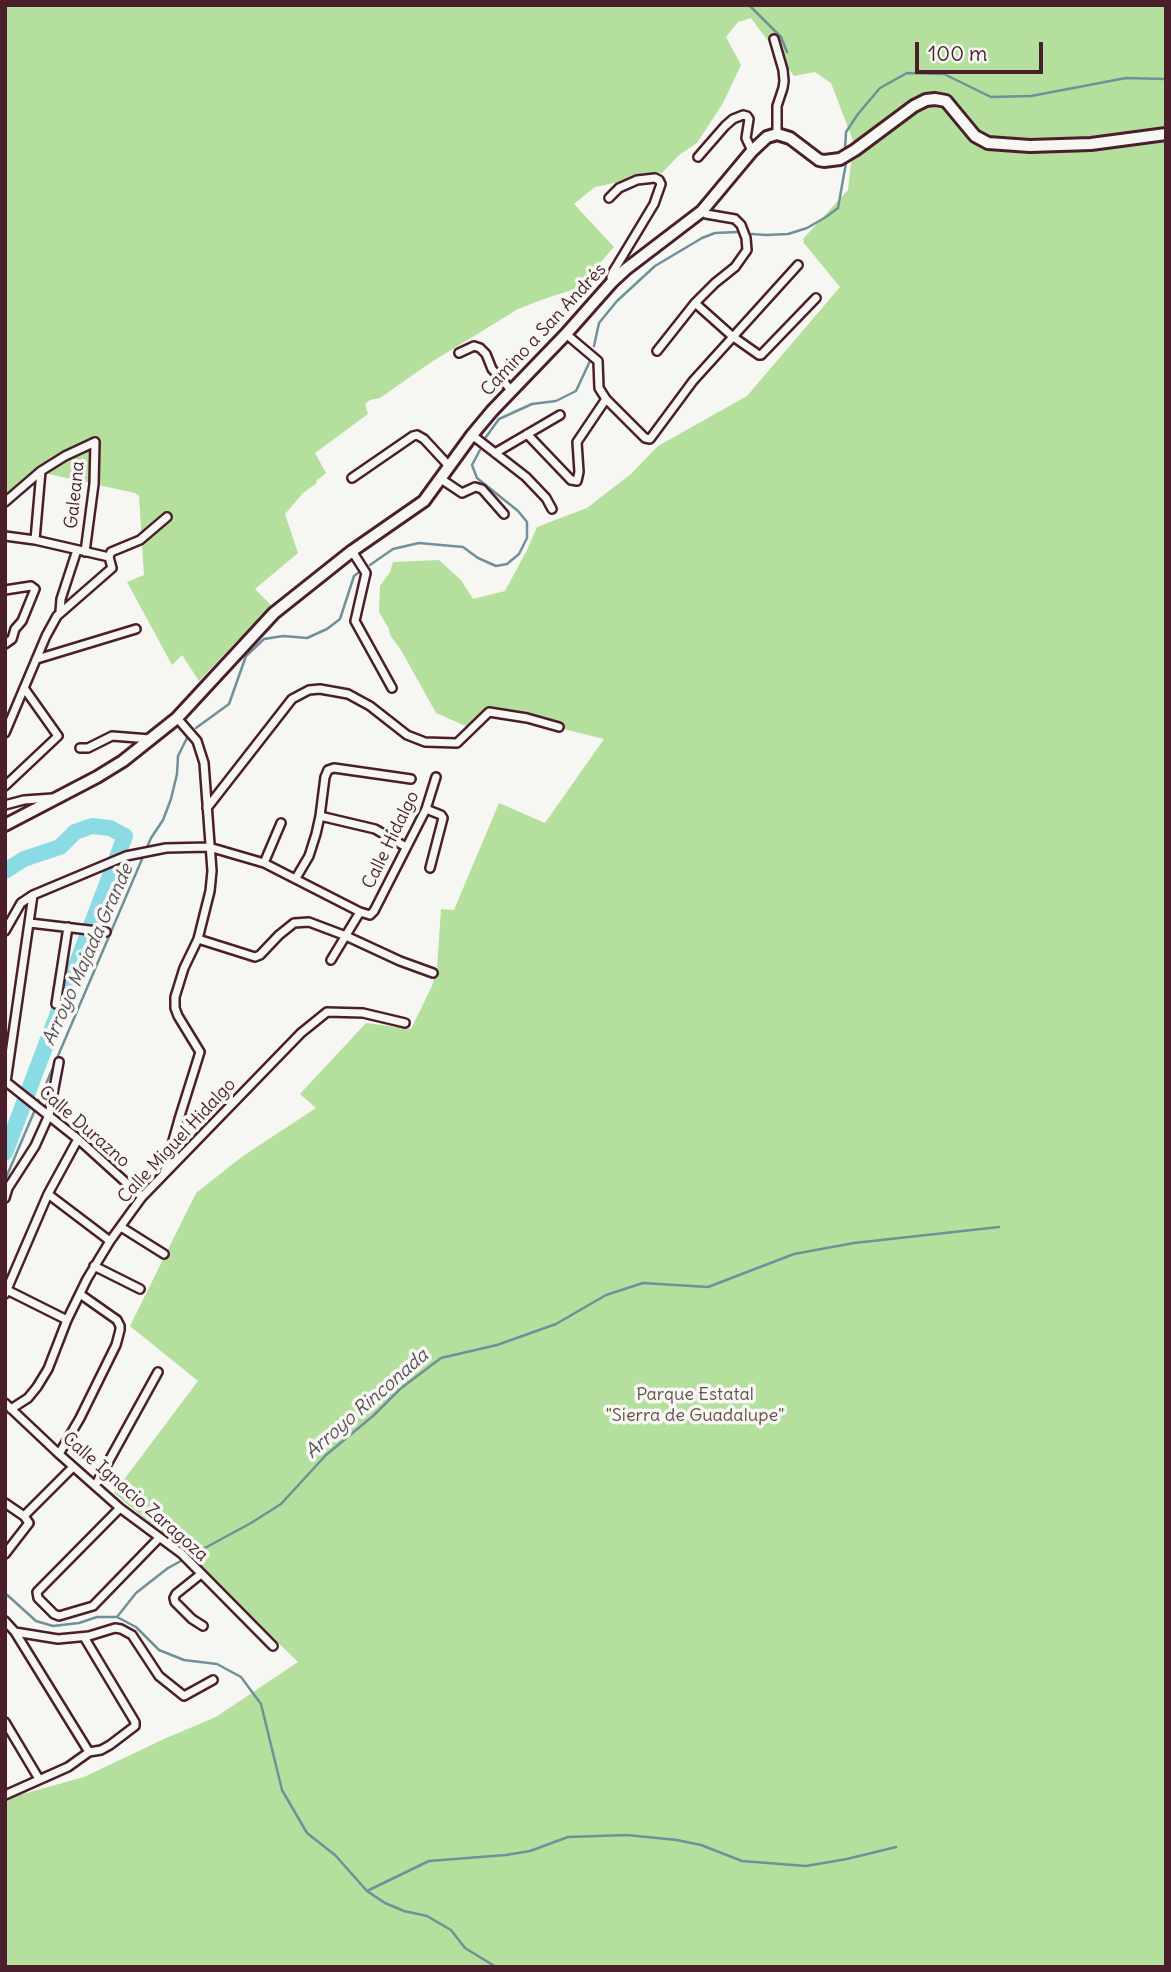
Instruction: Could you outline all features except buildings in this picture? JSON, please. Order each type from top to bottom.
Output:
[{"type":"street","points":[[774,38],[783,70],[776,134],[790,138],[819,160],[840,159],[914,106],[935,99],[946,101],[975,136],[988,143],[1030,146],[1091,144],[1166,135]]},
{"type":"street","points":[[698,157],[725,126],[743,115],[749,119],[746,138],[752,151]]},
{"type":"street","name":"Camino a San Andrés","points":[[5,825],[123,761],[177,718],[231,662],[265,621],[352,551],[424,501],[471,435],[612,282],[702,211],[752,151],[767,137],[776,134]]},
{"type":"street","points":[[609,198],[619,188],[637,180],[655,177],[661,184],[654,204],[613,272],[612,282]]},
{"type":"street","points":[[657,351],[695,303],[736,267],[747,250],[741,225],[735,219],[702,211]]},
{"type":"street","points":[[566,334],[598,361],[599,388],[606,399],[649,439],[693,381],[797,265]]},
{"type":"street","points":[[695,303],[732,336],[757,355],[761,355],[816,298]]},
{"type":"street","points":[[459,354],[474,346],[480,348],[486,354],[492,369],[512,391]]},
{"type":"street","points":[[527,434],[571,480],[577,481],[578,442],[606,399]]},
{"type":"street","points":[[495,453],[560,415]]},
{"type":"street","points":[[352,478],[417,435],[449,466]]},
{"type":"street","points":[[471,435],[526,477],[546,498],[552,509]]},
{"type":"street","name":"Galeana","points":[[41,471],[95,442],[94,484],[81,551],[61,599],[60,612]]},
{"type":"street","points":[[5,502],[41,471]]},
{"type":"street","points":[[35,540],[41,471]]},
{"type":"street","points":[[441,479],[462,493],[475,487],[482,489],[504,514]]},
{"type":"street","points":[[6,731],[46,636],[60,612],[112,568],[109,557],[111,552],[140,540],[167,517]]},
{"type":"street","points":[[5,536],[109,557]]},
{"type":"street","points":[[352,551],[366,572],[355,621],[392,688]]},
{"type":"street","points":[[5,590],[31,586],[35,589],[22,621],[15,629],[12,639],[5,644]]},
{"type":"street","points":[[37,659],[136,629]]},
{"type":"street","points":[[5,786],[58,736],[24,688]]},
{"type":"street","points":[[207,809],[292,699],[309,690],[320,689],[348,694],[370,706],[407,735],[425,742],[457,743],[488,712],[527,718],[559,727]]},
{"type":"street","points":[[164,1174],[178,1119],[200,1052],[178,1016],[175,997],[184,968],[198,939],[212,881],[201,749],[191,732],[177,718]]},
{"type":"street","points":[[80,748],[88,748],[112,736],[150,739]]},
{"type":"street","points":[[296,878],[309,856],[320,816],[328,770],[334,768],[411,779]]},
{"type":"street","name":"Calle Hidalgo","points":[[360,912],[370,915],[374,911],[426,809],[436,777]]},
{"type":"street","points":[[5,805],[57,797]]},
{"type":"street","points":[[426,809],[443,818],[430,868]]},
{"type":"street","points":[[320,816],[374,829],[406,847]]},
{"type":"street","points":[[264,863],[281,823]]},
{"type":"street","points":[[5,931],[21,904],[33,895],[125,856],[166,848],[209,847],[264,863],[360,912],[331,960]]},
{"type":"street","points":[[6,1082],[33,895]]},
{"type":"street","points":[[198,939],[255,957],[294,923],[309,922],[433,973]]},
{"type":"street","points":[[30,923],[106,932]]},
{"type":"street","points":[[56,1003],[68,927]]},
{"type":"street","name":"Calle Miguel Hidalgo","points":[[8,1406],[27,1398],[37,1387],[55,1355],[67,1320],[94,1266],[142,1197],[301,1033],[327,1012],[363,1013],[405,1023]]},
{"type":"street","points":[[5,1198],[8,1188],[35,1146],[49,1115],[59,1062]]},
{"type":"street","name":"Calle Durazno","points":[[6,1082],[78,1139],[142,1197]]},
{"type":"street","points":[[67,1320],[6,1292],[48,1194],[78,1139]]},
{"type":"street","points":[[48,1194],[110,1241]]},
{"type":"street","points":[[121,1227],[164,1254]]},
{"type":"street","points":[[94,1266],[139,1289]]},
{"type":"street","points":[[59,1454],[80,1419],[119,1336],[120,1326],[117,1320],[79,1294]]},
{"type":"street","points":[[95,1486],[159,1372]]},
{"type":"street","name":"Calle Ignacio Zaragoza","points":[[8,1406],[120,1508],[182,1554],[273,1646]]},
{"type":"street","points":[[24,1516],[73,1467]]},
{"type":"street","points":[[5,1503],[28,1522],[27,1528],[5,1553]]},
{"type":"street","points":[[120,1508],[39,1589],[37,1594],[56,1616],[89,1608],[96,1603],[159,1538]]},
{"type":"street","points":[[201,1574],[174,1598],[192,1619],[204,1626]]},
{"type":"street","points":[[5,1621],[15,1632],[89,1752]]},
{"type":"street","points":[[15,1632],[58,1639],[83,1637],[115,1628],[131,1634],[159,1676],[184,1696],[213,1680]]},
{"type":"street","points":[[5,1795],[68,1767],[89,1752],[101,1750],[136,1724],[83,1637]]},
{"type":"street","points":[[5,1722],[39,1779]]},
{"type":"green space","name":"Parque Estatal \"Sierra de Guadalupe\"","points":[[5,5],[1166,5],[1166,1967],[5,1967],[5,1799],[84,1777],[216,1717],[298,1662],[186,1553],[114,1493],[198,1381],[130,1326],[196,1193],[243,1156],[316,1108],[300,1094],[366,1023],[411,1029],[432,986],[437,969],[441,909],[454,910],[499,803],[545,823],[604,739],[498,713],[483,715],[468,727],[436,713],[379,612],[380,586],[390,572],[393,562],[439,560],[461,580],[473,599],[505,591],[537,527],[587,508],[631,474],[658,446],[747,396],[840,287],[803,239],[848,190],[852,155],[857,151],[831,83],[815,72],[794,76],[751,18],[738,22],[726,37],[741,65],[723,103],[697,143],[679,155],[662,173],[595,187],[574,204],[614,247],[578,288],[518,309],[430,363],[380,398],[370,400],[365,404],[368,414],[315,453],[326,473],[303,493],[285,514],[298,553],[255,589],[271,605],[199,681],[182,655],[172,665],[127,582],[144,575],[139,496],[35,471],[5,499]]},
{"type":"waterway","points":[[749,5],[781,37],[787,52]]},
{"type":"waterway","name":"Arroyo Majada Grande","points":[[845,150],[846,132],[858,114],[880,88],[907,73],[944,74],[991,97],[1031,96],[1126,78],[1166,79]]},
{"type":"waterway","name":"Arroyo Majada Grande","points":[[752,234],[788,234],[807,228],[838,208],[846,163]]},
{"type":"waterway","name":"Arroyo Majada Grande","points":[[594,346],[599,323],[617,301],[655,266],[702,238],[715,233],[737,232]]},
{"type":"waterway","name":"Arroyo Majada Grande","points":[[486,437],[499,419],[532,404],[556,401],[576,391],[590,361]]},
{"type":"waterway","name":"Arroyo Majada Grande","points":[[370,565],[393,549],[419,543],[463,547],[496,566],[507,564],[519,554],[527,538],[527,522],[518,511],[477,478],[472,465],[480,450]]},
{"type":"waterway","name":"Arroyo Majada Grande","points":[[196,728],[229,704],[246,656],[264,639],[283,636],[307,638],[327,629],[340,619],[354,576],[358,573]]},
{"type":"waterway","name":"Arroyo Majada Grande","points":[[5,1180],[151,838],[163,820],[177,774],[178,756],[187,738]]},
{"type":"waterway","points":[[5,871],[24,859],[60,847],[75,832],[92,826],[110,828],[125,836],[5,1153]]},
{"type":"waterway","name":"Arroyo Rinconada","points":[[117,1617],[136,1593],[168,1568],[281,1504],[326,1455],[373,1416],[400,1389],[441,1358],[497,1345],[556,1324],[606,1295],[643,1283],[708,1287],[794,1254],[854,1243],[999,1227]]},
{"type":"waterway","name":"Arroyo Rinconada","points":[[5,1593],[36,1621],[53,1626],[79,1623],[97,1617],[117,1617],[136,1627],[159,1650],[184,1660],[217,1664],[241,1677],[261,1704],[282,1790],[307,1833],[335,1855],[367,1891],[385,1903],[427,1916],[451,1930],[465,1948],[496,1967]]},
{"type":"waterway","name":"Arroyo Rinconada","points":[[367,1891],[429,1861],[530,1851],[568,1837],[627,1835],[677,1840],[701,1845],[742,1861],[806,1866],[896,1847]]}]
